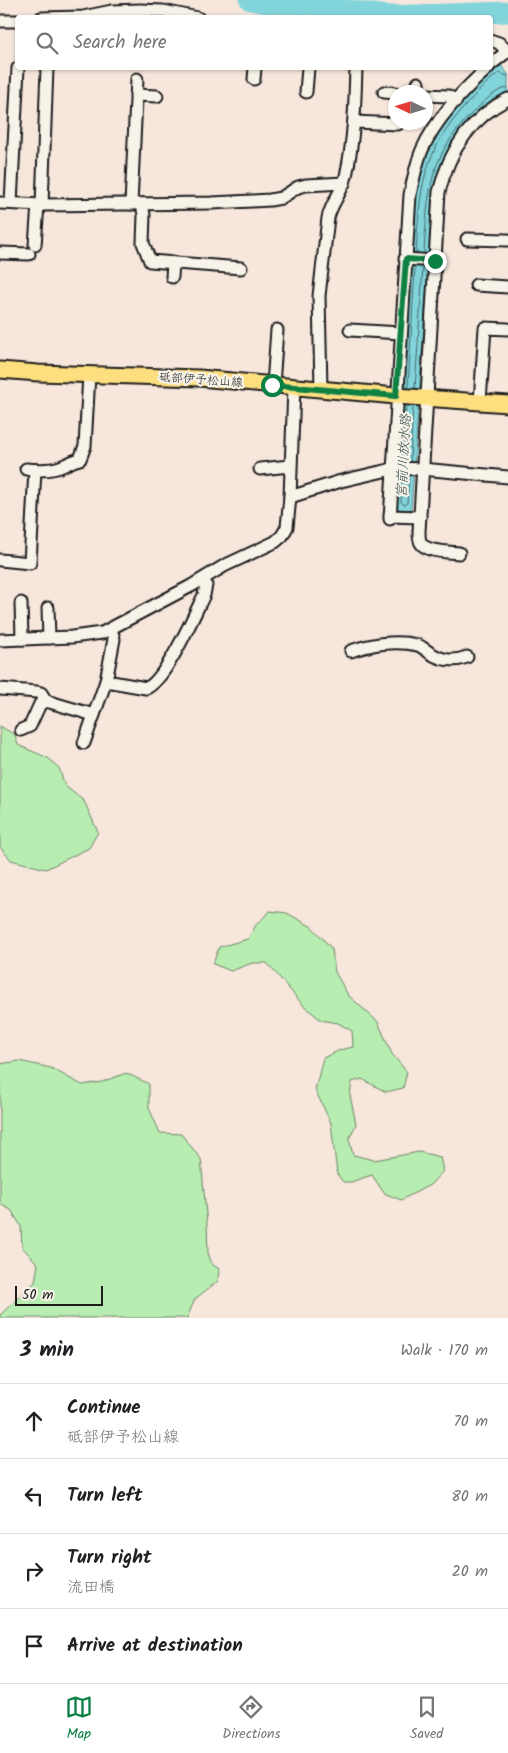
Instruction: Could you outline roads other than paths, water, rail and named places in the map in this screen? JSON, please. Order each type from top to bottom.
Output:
[{"type":"main road","name":"砥部伊予松山線","points":[[0,370],[38,374],[199,378],[423,398]]},
{"type":"main road","points":[[423,398],[508,404]]},
{"type":"street","points":[[112,14],[159,12],[178,15]]},
{"type":"street","points":[[0,21],[15,22]]},
{"type":"street","points":[[493,41],[499,43],[508,51],[493,63]]},
{"type":"street","points":[[18,70],[6,203],[40,205],[136,204],[270,200],[281,198],[306,184],[344,183]]},
{"type":"street","points":[[0,253],[32,249],[40,205],[47,70]]},
{"type":"street","points":[[306,92],[308,70]]},
{"type":"street","points":[[321,389],[319,296],[330,208],[344,183],[354,122],[356,70]]},
{"type":"street","points":[[418,517],[392,517],[399,396],[400,333],[407,259],[410,195],[416,168],[430,134],[456,101],[485,70]]},
{"type":"street","points":[[137,79],[136,204],[144,214],[143,243],[150,261],[237,268],[235,255]]},
{"type":"street","points":[[136,95],[157,96]]},
{"type":"street","points":[[433,95],[448,96],[456,101]]},
{"type":"street","points":[[460,553],[435,551],[424,547],[420,542],[418,517],[423,398],[432,261],[439,192],[450,157],[460,141],[481,116],[508,99]]},
{"type":"street","points":[[354,122],[388,124]]},
{"type":"street","points":[[467,240],[508,240]]},
{"type":"street","points":[[407,259],[432,261]]},
{"type":"street","points":[[172,278],[173,263]]},
{"type":"street","points":[[476,285],[508,287]]},
{"type":"street","points":[[480,402],[485,328],[508,330]]},
{"type":"street","points":[[272,385],[277,330]]},
{"type":"street","points":[[350,330],[400,333]]},
{"type":"street","points":[[0,560],[30,563],[31,470],[48,470],[62,466],[68,462],[80,459],[83,454],[89,375]]},
{"type":"street","points":[[0,640],[102,633],[204,579],[224,566],[275,542],[282,536],[287,527],[290,496],[294,387]]},
{"type":"street","points":[[260,469],[290,466]]},
{"type":"street","points":[[290,496],[341,481],[395,469],[420,469],[508,477]]},
{"type":"street","points":[[106,681],[146,688],[160,678],[204,595],[206,585],[204,579]]},
{"type":"street","points":[[21,603],[22,639]]},
{"type":"street","points":[[48,608],[49,638]]},
{"type":"street","points":[[84,743],[106,681],[114,639],[111,629]]},
{"type":"street","points":[[350,651],[373,645],[398,644],[417,645],[434,655],[451,661],[468,657]]},
{"type":"street","points":[[0,690],[38,692],[42,693],[46,701]]},
{"type":"street","points":[[22,730],[30,726],[40,704],[46,701],[94,715]]},
{"type":"water","name":"宮前川放水路","points":[[501,65],[508,74],[508,92],[477,115],[455,141],[440,172],[435,190],[411,510],[395,509],[414,203],[418,182],[424,162],[433,143],[455,108],[469,92]]},
{"type":"waterway","points":[[250,0],[267,3],[313,5],[380,15]]},
{"type":"waterway","points":[[417,15],[508,12]]}]
